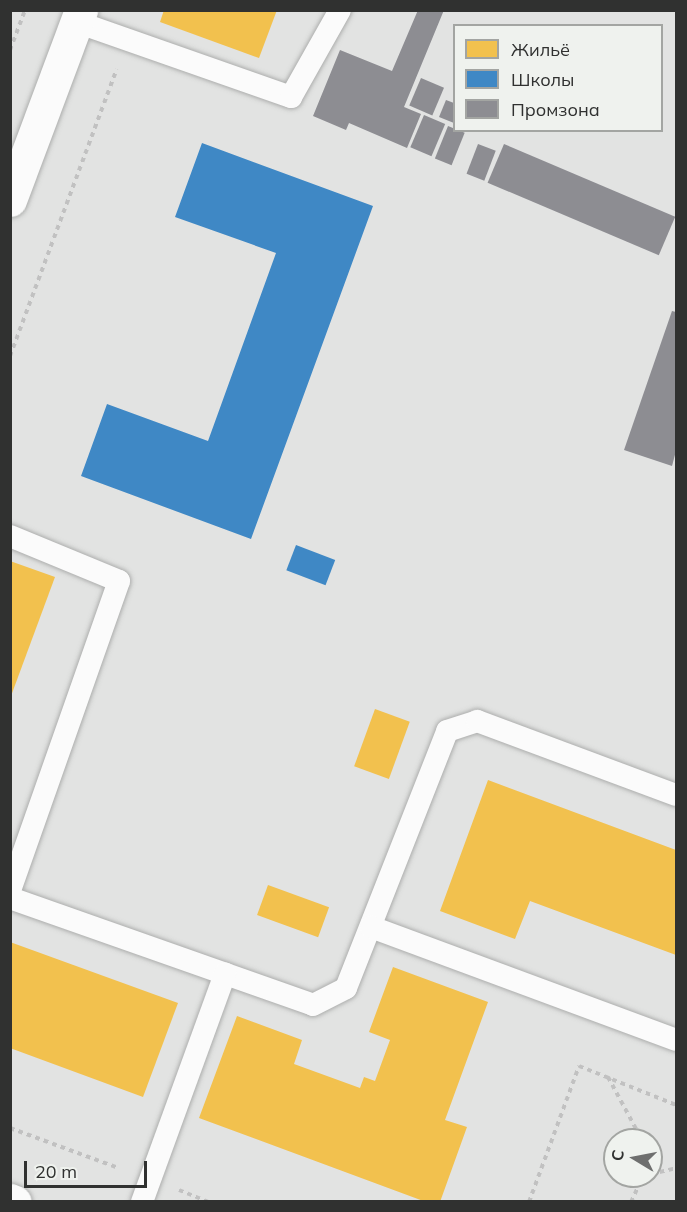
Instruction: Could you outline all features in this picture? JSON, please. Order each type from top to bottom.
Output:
[{"type":"street","points":[[10,200],[79,16]]},
{"type":"lane","points":[[79,16],[128,41],[291,97],[340,10]]},
{"type":"lane","points":[[10,537],[119,581],[10,890]]},
{"type":"lane","points":[[10,898],[313,1005],[346,988],[447,731],[477,721],[676,795]]},
{"type":"lane","points":[[371,927],[676,1040]]},
{"type":"lane","points":[[142,1202],[225,974]]},
{"type":"path","points":[[10,50],[25,10]]},
{"type":"path","points":[[10,356],[128,41]]},
{"type":"path","points":[[529,1202],[579,1066],[676,1105]]},
{"type":"path","points":[[608,1077],[636,1128]]},
{"type":"path","points":[[10,1128],[209,1202]]},
{"type":"path","points":[[631,1202],[638,1188]]},
{"type":"building: Жильё","points":[[164,10],[277,10],[259,58],[160,22]]},
{"type":"building: Жильё","points":[[10,561],[55,577],[11,696],[10,696]]},
{"type":"building: Жильё","points":[[375,709],[410,722],[389,779],[354,766]]},
{"type":"building: Жильё","points":[[488,780],[676,850],[676,955],[530,901],[515,939],[440,911]]},
{"type":"building: Жильё","points":[[268,885],[329,907],[318,937],[257,915]]},
{"type":"building: Жильё","points":[[10,942],[178,1003],[143,1097],[10,1048]]},
{"type":"building: Жильё","points":[[393,967],[488,1002],[445,1120],[467,1127],[440,1202],[426,1202],[199,1118],[237,1016],[302,1040],[294,1064],[360,1088],[364,1077],[375,1081],[390,1040],[369,1032]]},
{"type":"building: Школы","points":[[202,143],[373,206],[251,539],[81,476],[107,404],[208,441],[276,253],[175,217]]},
{"type":"building: Школы","points":[[296,545],[335,560],[326,585],[286,570]]},
{"type":"building: Промзона","points":[[418,10],[444,10],[404,107],[421,114],[407,148],[349,123],[346,130],[313,116],[340,50],[392,71]]},
{"type":"building: Промзона","points":[[421,78],[444,88],[432,115],[409,106]]},
{"type":"building: Промзона","points":[[446,100],[453,103],[453,123],[439,117]]},
{"type":"building: Промзона","points":[[424,115],[445,124],[431,156],[410,147]]},
{"type":"building: Промзона","points":[[448,126],[453,128],[453,132],[465,133],[452,165],[435,158]]},
{"type":"building: Промзона","points":[[478,144],[496,151],[484,181],[467,174]]},
{"type":"building: Промзона","points":[[504,144],[675,217],[659,255],[488,183]]},
{"type":"building: Промзона","points":[[672,311],[676,312],[676,451],[672,466],[624,450]]}]
